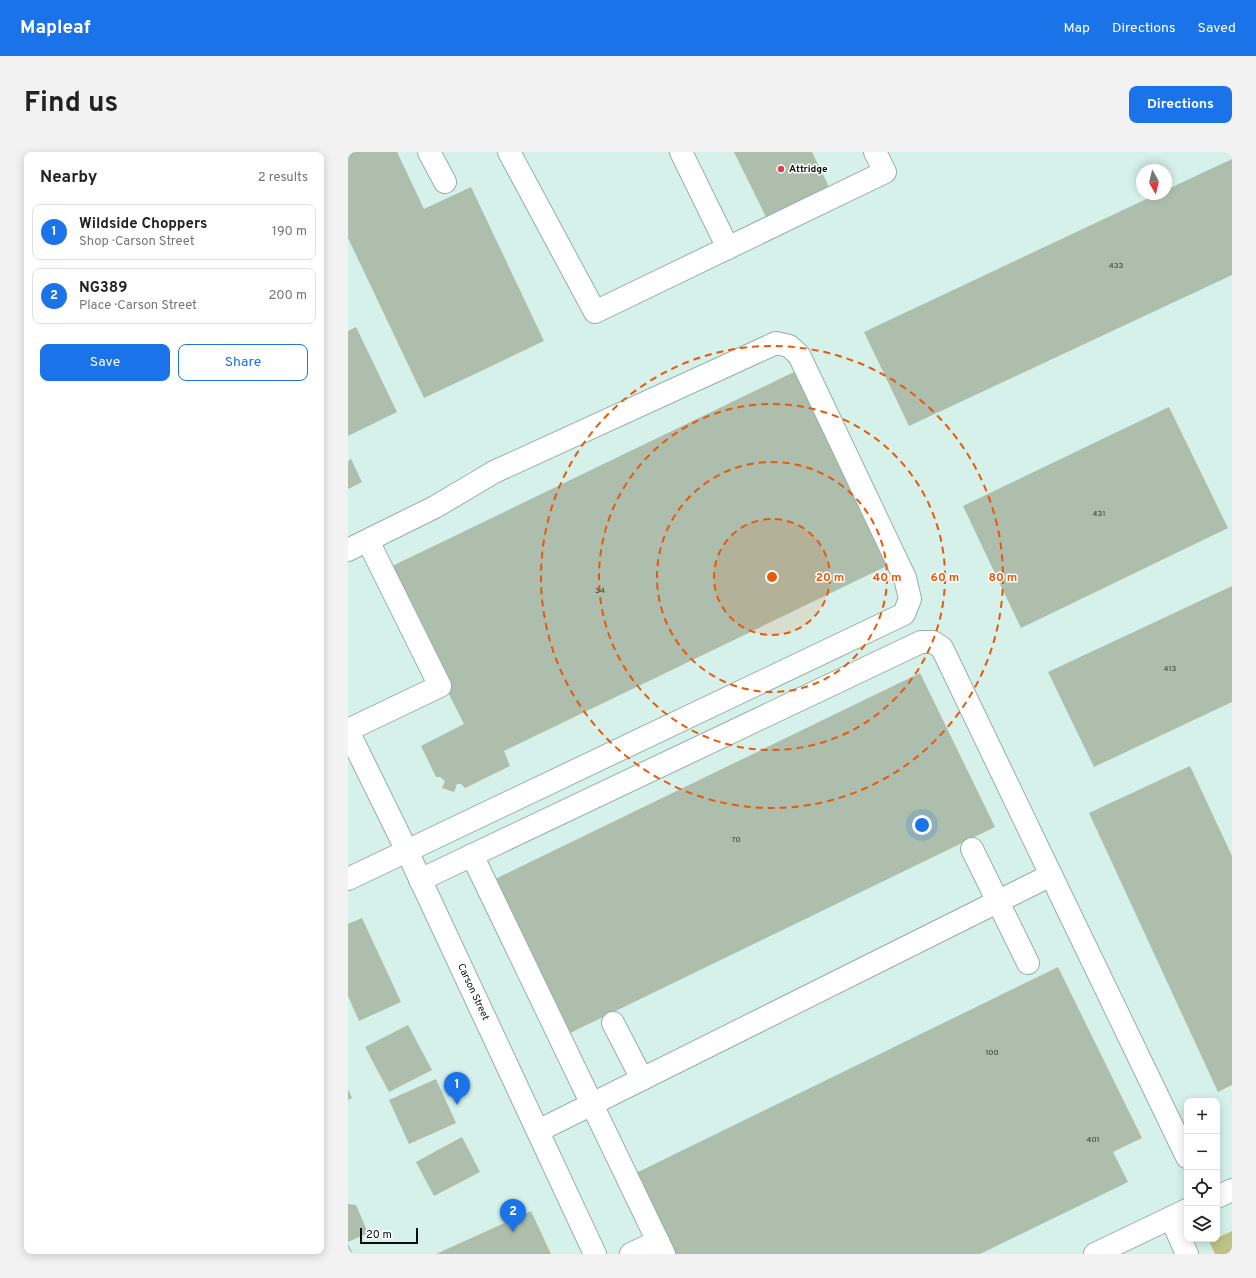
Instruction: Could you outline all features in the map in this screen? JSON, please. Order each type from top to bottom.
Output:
[{"type":"street","points":[[430,152],[445,182]]},
{"type":"street","points":[[509,152],[595,312],[885,172],[875,152]]},
{"type":"street","points":[[681,152],[728,248]]},
{"type":"street","points":[[348,550],[435,508],[494,472],[776,343],[789,346],[799,355],[905,578],[910,598],[904,614],[348,879]]},
{"type":"street","points":[[348,731],[440,686],[368,541]]},
{"type":"street","points":[[420,880],[921,642],[933,642],[942,648],[1184,1151]]},
{"type":"street","name":"Carson Street","points":[[348,731],[407,851],[595,1254]]},
{"type":"street","points":[[972,849],[1028,963]]},
{"type":"street","points":[[472,855],[661,1247],[631,1254]]},
{"type":"street","points":[[538,1131],[1051,875]]},
{"type":"street","points":[[613,1023],[642,1079]]},
{"type":"street","points":[[1220,1196],[1232,1190]]},
{"type":"street","points":[[1095,1254],[1179,1214],[1187,1254]]},
{"type":"green space","points":[[1232,1231],[1232,1254],[1215,1254],[1209,1242],[1220,1242],[1220,1237]]},
{"type":"building","points":[[348,152],[397,152],[424,209],[471,187],[544,341],[424,398],[348,238]]},
{"type":"building","name":"Attridge","points":[[734,152],[812,152],[829,187],[766,217]]},
{"type":"building","points":[[1232,159],[1232,275],[909,426],[864,332],[1144,200],[1172,200],[1172,187]]},
{"type":"building","points":[[356,327],[397,412],[348,436],[348,331]]},
{"type":"building","points":[[794,372],[889,565],[504,751],[510,766],[465,788],[461,784],[457,784],[454,792],[442,788],[445,781],[440,777],[436,777],[421,746],[464,724],[386,569]]},
{"type":"building","points":[[1169,407],[1228,528],[1021,628],[963,506]]},
{"type":"building","points":[[351,459],[362,482],[348,489],[348,461]]},
{"type":"building","points":[[1232,586],[1232,702],[1094,767],[1048,672]]},
{"type":"building","points":[[920,673],[995,827],[566,1035],[491,881]]},
{"type":"building","points":[[1190,766],[1232,856],[1232,1085],[1218,1092],[1089,813]]},
{"type":"building","points":[[362,918],[401,1002],[359,1021],[348,996],[348,924]]},
{"type":"building","points":[[1058,967],[1142,1138],[1113,1152],[1128,1182],[980,1254],[673,1254],[634,1174]]},
{"type":"building","points":[[408,1025],[432,1070],[389,1092],[365,1047]]},
{"type":"building","points":[[436,1079],[456,1123],[409,1144],[389,1100]]},
{"type":"building","points":[[348,1089],[352,1098],[348,1100]]},
{"type":"building","points":[[462,1137],[480,1172],[434,1196],[416,1162]]},
{"type":"building","points":[[348,1204],[356,1205],[368,1233],[348,1242]]},
{"type":"building","points":[[531,1211],[551,1254],[436,1254]]},
{"type":"building","points":[[348,1244],[353,1254],[348,1254]]},
{"type":"place","name":"Attridge","points":[[781,169]]},
{"type":"place","name":"Wildside Choppers","points":[[457,1105]]},
{"type":"place","name":"NG389","points":[[513,1232]]}]
